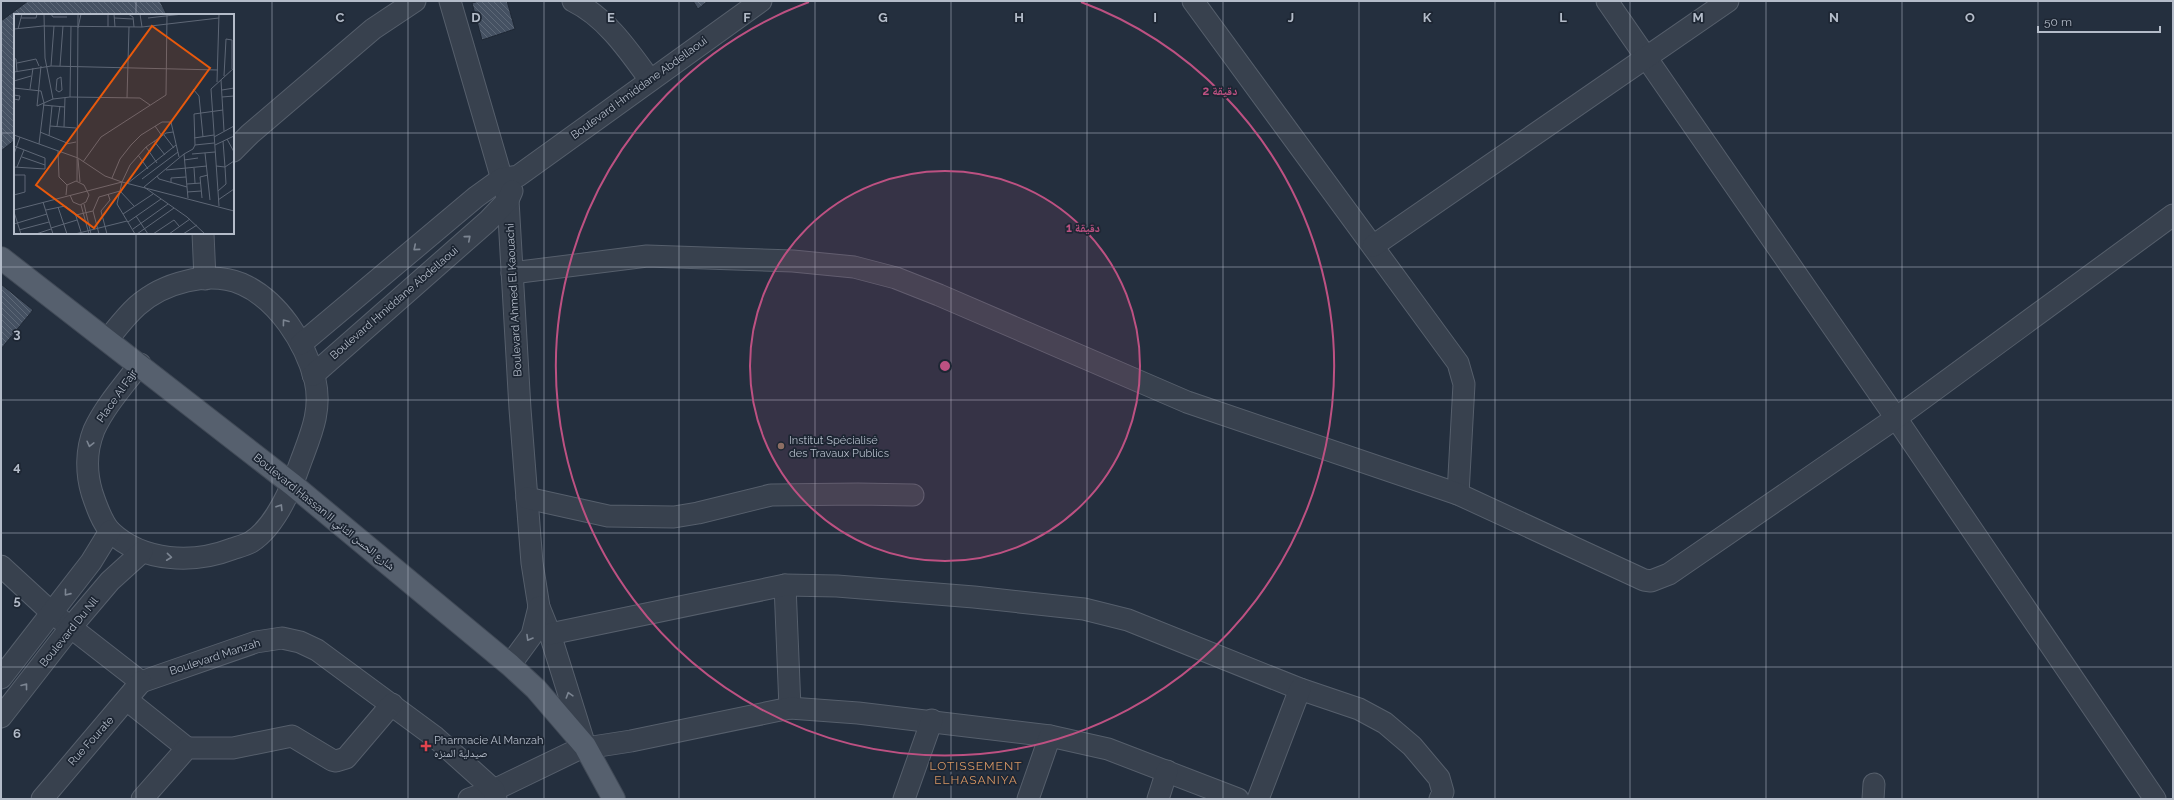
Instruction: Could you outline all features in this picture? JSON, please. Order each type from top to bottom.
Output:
[{"type":"main road","name":"Boulevard Hassan II شارع الحسن الثاني","points":[[1,258],[140,364],[292,486],[510,665],[536,689],[585,747],[614,799]]},
{"type":"street","points":[[234,150],[250,134],[372,29],[415,1]]},
{"type":"street","points":[[452,1],[509,178]]},
{"type":"street","name":"Boulevard Hmiddane Abdellaoui","points":[[301,344],[476,197],[509,178],[762,1]]},
{"type":"street","points":[[1193,1],[1453,356],[1462,372],[1464,384],[1458,494]]},
{"type":"street","points":[[1607,1],[1896,418],[2155,799]]},
{"type":"street","points":[[1373,246],[1728,1]]},
{"type":"street","points":[[576,2],[603,23],[624,44],[650,80]]},
{"type":"street","name":"Boulevard Hmiddane Abdellaoui","points":[[313,375],[488,221],[508,200],[509,178]]},
{"type":"street","name":"Boulevard Ahmed El Kaouachi","points":[[508,200],[532,563],[539,607],[550,634],[585,747]]},
{"type":"street","points":[[512,273],[646,256],[793,261],[854,267],[896,278],[939,295],[1187,402],[1458,494],[1651,582],[1669,574],[1896,418],[2173,215]]},
{"type":"street","points":[[203,234],[205,279]]},
{"type":"street","name":"Place Al Fajr","points":[[108,339],[137,306],[156,293],[177,284],[205,279],[236,282],[259,293],[276,311],[301,344],[313,375],[317,397],[315,422],[292,486],[280,510],[251,542],[218,554],[194,558],[167,557],[142,552],[130,546],[110,531],[100,513],[89,484],[87,464],[89,449],[94,431],[109,404],[140,364]]},
{"type":"street","points":[[527,498],[608,516],[674,517],[771,495],[913,495]]},
{"type":"street","points":[[1,678],[91,562],[110,531]]},
{"type":"street","name":"Boulevard Du Nil","points":[[1,717],[71,627],[110,581],[142,552]]},
{"type":"street","points":[[1,566],[51,612],[141,682]]},
{"type":"street","points":[[785,585],[790,708]]},
{"type":"street","points":[[550,634],[785,585],[837,586],[974,597],[1084,609],[1128,620],[1300,689],[1359,709],[1385,723],[1412,746],[1439,778],[1443,792],[1440,799]]},
{"type":"street","name":"Boulevard Ahmed El Kaouachi","points":[[510,665],[532,635],[539,607]]},
{"type":"street","name":"Boulevard Manzah","points":[[141,682],[256,642],[282,638],[300,642],[316,650],[392,704],[435,737],[495,794]]},
{"type":"street","name":"Rue Fourate","points":[[42,799],[141,682]]},
{"type":"street","points":[[1258,799],[1300,689]]},
{"type":"street","points":[[127,700],[187,748],[233,748],[292,736],[332,760],[341,760],[346,758],[392,704]]},
{"type":"street","points":[[469,799],[495,794],[585,747],[632,741],[790,708],[932,720],[1050,736],[1108,749],[1238,799]]},
{"type":"street","points":[[904,799],[932,720]]},
{"type":"street","points":[[1028,799],[1050,736]]},
{"type":"street","points":[[142,799],[176,758],[187,748]]},
{"type":"street","points":[[1158,799],[1167,771]]},
{"type":"building","points":[[28,1],[160,1],[166,14],[14,14],[14,141],[1,151],[1,21]]},
{"type":"building","points":[[480,1],[507,1],[515,29],[482,40],[472,3]]},
{"type":"building","points":[[693,1],[708,1],[698,9]]},
{"type":"building","points":[[1,284],[33,310],[1,349]]},
{"type":"place","name":"Institut Spécialisé des Travaux Publics","points":[[781,446]]},
{"type":"place","name":"Pharmacie Al Manzah صيدلية المنزه","points":[[426,746]]},
{"type":"district","name":"LOTISSEMENT ELHASANIYA","points":[[976,773]]}]
